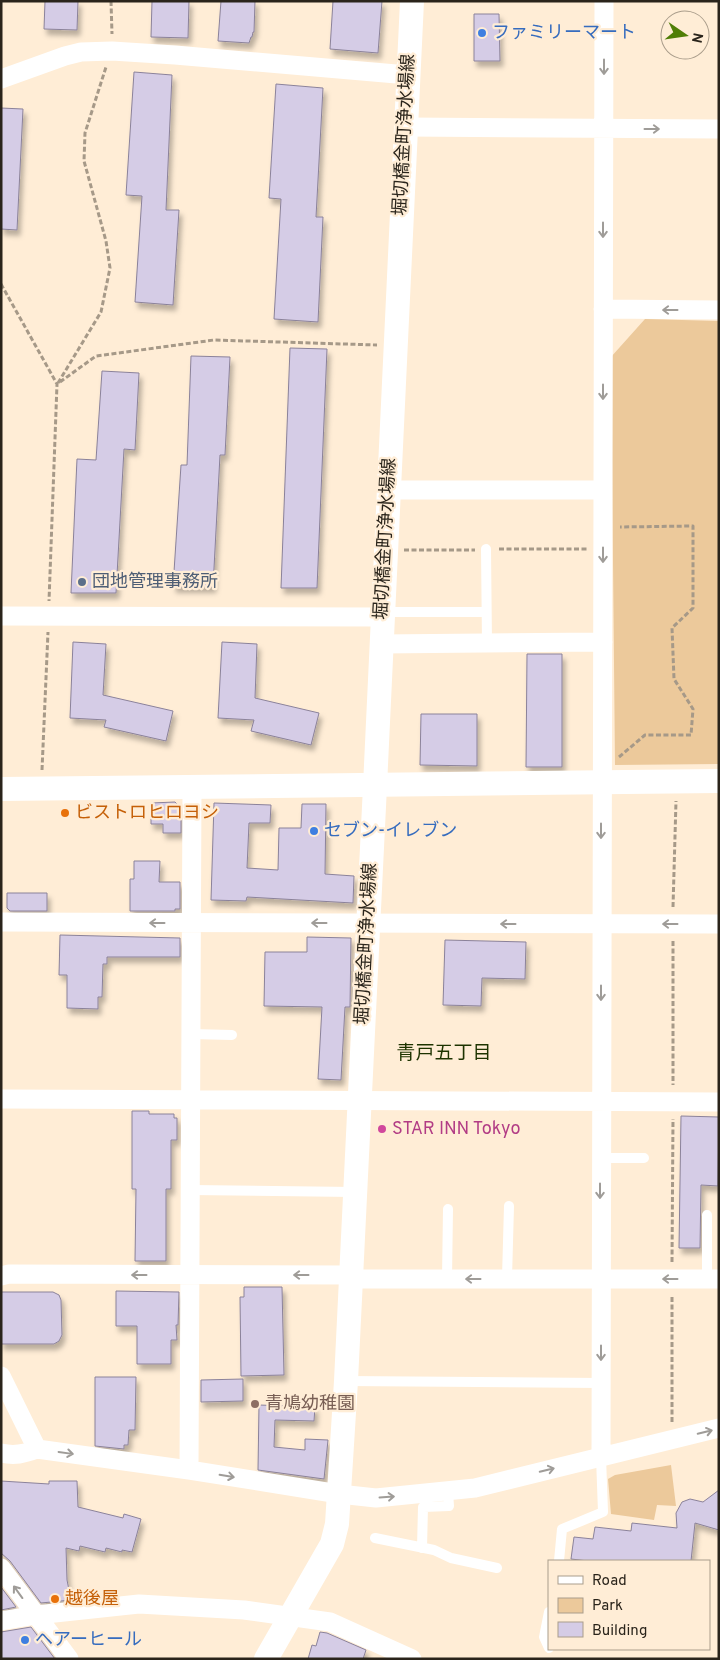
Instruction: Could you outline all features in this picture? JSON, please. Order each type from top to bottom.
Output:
[{"type":"street","name":"堀切橋金町浄水場線","points":[[266,1659],[332,1544],[336,1524],[346,1381],[412,1]]},
{"type":"street","points":[[600,1456],[604,1]]},
{"type":"street","points":[[2,78],[81,52],[112,51],[185,55],[408,75]]},
{"type":"street","points":[[406,127],[719,129]]},
{"type":"street","points":[[603,310],[719,310]]},
{"type":"street","points":[[388,490],[603,490]]},
{"type":"street","points":[[1,616],[382,614]]},
{"type":"street","points":[[381,644],[603,642]]},
{"type":"street","points":[[1,789],[719,781]]},
{"type":"street","points":[[189,1470],[192,787]]},
{"type":"street","points":[[1,922],[719,924]]},
{"type":"street","points":[[1,1099],[719,1102]]},
{"type":"street","points":[[1,1276],[9,1274],[447,1279],[713,1279]]},
{"type":"street","points":[[2,1381],[37,1449]]},
{"type":"street","points":[[1,1453],[11,1456],[37,1449],[376,1498],[475,1488],[719,1428]]},
{"type":"street","points":[[1,1568],[69,1659]]},
{"type":"street","points":[[1,1621],[36,1615],[139,1604],[244,1610],[330,1622],[412,1659]]},
{"type":"lane","points":[[486,550],[487,644]]},
{"type":"lane","points":[[382,614],[486,612]]},
{"type":"lane","points":[[191,1034],[232,1034]]},
{"type":"lane","points":[[600,1158],[644,1158]]},
{"type":"lane","points":[[190,1190],[354,1192]]},
{"type":"lane","points":[[507,1278],[509,1206]]},
{"type":"lane","points":[[447,1279],[448,1210]]},
{"type":"lane","points":[[707,1215],[713,1279]]},
{"type":"lane","points":[[346,1381],[601,1382]]},
{"type":"lane","points":[[558,1560],[562,1529],[603,1512],[600,1456]]},
{"type":"lane","points":[[422,1548],[423,1507],[449,1506],[448,1492]]},
{"type":"lane","points":[[375,1538],[434,1550],[451,1558],[497,1568]]},
{"type":"lane","points":[[548,1617],[544,1637],[548,1646]]},
{"type":"path","points":[[40,789],[58,384],[101,312],[110,268],[106,241],[84,161],[85,133],[112,51],[111,1]]},
{"type":"path","points":[[1,284],[58,384]]},
{"type":"path","points":[[58,384],[96,356],[214,340],[395,346]]},
{"type":"path","points":[[614,527],[693,526],[693,608],[672,628],[674,679],[693,710],[691,735],[645,735],[617,758]]},
{"type":"green space","points":[[645,319],[719,321],[719,764],[615,765],[611,357]]},
{"type":"green space","points":[[671,1465],[676,1506],[657,1505],[654,1520],[611,1514],[608,1479],[615,1475]]},
{"type":"building","points":[[45,1],[78,1],[77,30],[44,29]]},
{"type":"building","points":[[152,1],[189,1],[188,38],[151,37]]},
{"type":"building","points":[[221,1],[255,1],[254,32],[249,43],[218,41]]},
{"type":"building","points":[[333,1],[382,1],[378,53],[330,49]]},
{"type":"building","points":[[474,14],[499,14],[500,61],[474,61]]},
{"type":"building","points":[[134,72],[172,75],[166,210],[179,210],[173,305],[135,302],[142,196],[126,195]]},
{"type":"building","points":[[276,84],[323,88],[316,217],[323,217],[318,322],[274,319],[281,199],[269,198]]},
{"type":"building","points":[[1,108],[23,109],[17,230],[1,229]]},
{"type":"building","points":[[290,348],[327,349],[317,588],[281,588]]},
{"type":"building","points":[[191,356],[230,357],[225,455],[220,455],[213,587],[173,587],[181,465],[187,465]]},
{"type":"building","points":[[102,371],[139,373],[135,450],[124,449],[116,593],[71,593],[77,459],[96,460]]},
{"type":"building","points":[[73,642],[106,644],[103,695],[173,711],[166,741],[104,727],[106,720],[70,718]]},
{"type":"building","points":[[222,642],[257,644],[255,698],[319,713],[311,745],[251,731],[254,720],[218,718]]},
{"type":"building","points":[[527,654],[562,654],[562,767],[526,767]]},
{"type":"building","points":[[421,714],[477,714],[477,766],[420,765]]},
{"type":"building","points":[[175,802],[181,808],[181,833],[163,833],[163,824],[151,824],[151,803]]},
{"type":"building","points":[[214,803],[271,805],[270,823],[249,823],[247,868],[278,870],[279,828],[301,828],[302,804],[326,804],[325,874],[354,876],[353,903],[247,897],[246,901],[211,900]]},
{"type":"building","points":[[134,861],[160,861],[159,882],[180,882],[180,909],[175,909],[175,911],[130,911],[130,879],[134,879]]},
{"type":"building","points":[[7,893],[47,893],[47,911],[10,911],[7,908]]},
{"type":"building","points":[[60,935],[180,938],[180,957],[107,957],[107,964],[103,964],[102,997],[98,997],[98,1009],[67,1008],[67,975],[59,975]]},
{"type":"building","points":[[307,937],[351,938],[350,1007],[345,1007],[341,1080],[318,1079],[322,1007],[264,1006],[265,952],[307,952]]},
{"type":"building","points":[[445,940],[526,942],[525,979],[482,978],[481,1006],[443,1005]]},
{"type":"building","points":[[132,1111],[149,1111],[149,1114],[174,1114],[174,1118],[177,1118],[177,1140],[171,1140],[171,1189],[166,1189],[166,1261],[135,1261],[136,1189],[132,1189]]},
{"type":"building","points":[[681,1116],[719,1117],[718,1186],[701,1185],[700,1248],[679,1248]]},
{"type":"building","points":[[244,1287],[282,1287],[284,1375],[241,1376],[240,1297],[244,1297]]},
{"type":"building","points":[[116,1291],[179,1292],[178,1325],[176,1325],[177,1340],[171,1340],[171,1364],[137,1364],[137,1326],[116,1326]]},
{"type":"building","points":[[1,1292],[53,1292],[59,1295],[61,1300],[62,1335],[59,1341],[54,1344],[1,1344]]},
{"type":"building","points":[[95,1377],[136,1377],[135,1430],[129,1430],[128,1445],[124,1445],[124,1449],[95,1446]]},
{"type":"building","points":[[243,1379],[243,1401],[201,1402],[201,1380]]},
{"type":"building","points":[[259,1405],[315,1407],[314,1421],[275,1420],[274,1447],[305,1450],[305,1439],[328,1440],[324,1479],[258,1470]]},
{"type":"building","points":[[1,1481],[49,1484],[49,1481],[77,1481],[78,1507],[123,1518],[124,1514],[141,1519],[132,1552],[122,1550],[122,1552],[106,1548],[105,1552],[80,1546],[79,1551],[66,1548],[67,1580],[71,1600],[41,1603],[10,1561],[1,1553]]},
{"type":"building","points":[[719,1490],[719,1530],[695,1523],[691,1560],[571,1559],[574,1537],[593,1539],[595,1527],[631,1531],[632,1523],[677,1528],[676,1513],[682,1502],[690,1499],[703,1502]]},
{"type":"building","points":[[1,1587],[16,1607],[1,1610]]},
{"type":"building","points":[[31,1627],[55,1659],[1,1659],[1,1632]]},
{"type":"building","points":[[320,1632],[327,1633],[366,1650],[363,1659],[308,1659],[312,1645],[316,1646]]},
{"type":"place","name":"ファミリーマート","points":[[482,33]]},
{"type":"place","name":"団地管理事務所","points":[[82,582]]},
{"type":"place","name":"ビストロヒロヨシ","points":[[65,813]]},
{"type":"place","name":"セブン-イレブン","points":[[314,831]]},
{"type":"place","name":"STAR INN Tokyo","points":[[382,1129]]},
{"type":"place","name":"青鳩幼稚園","points":[[255,1404]]},
{"type":"place","name":"越後屋","points":[[55,1599]]},
{"type":"place","name":"ヘアーヒール","points":[[25,1640]]},
{"type":"district","name":"青戸五丁目","points":[[444,1054]]}]
